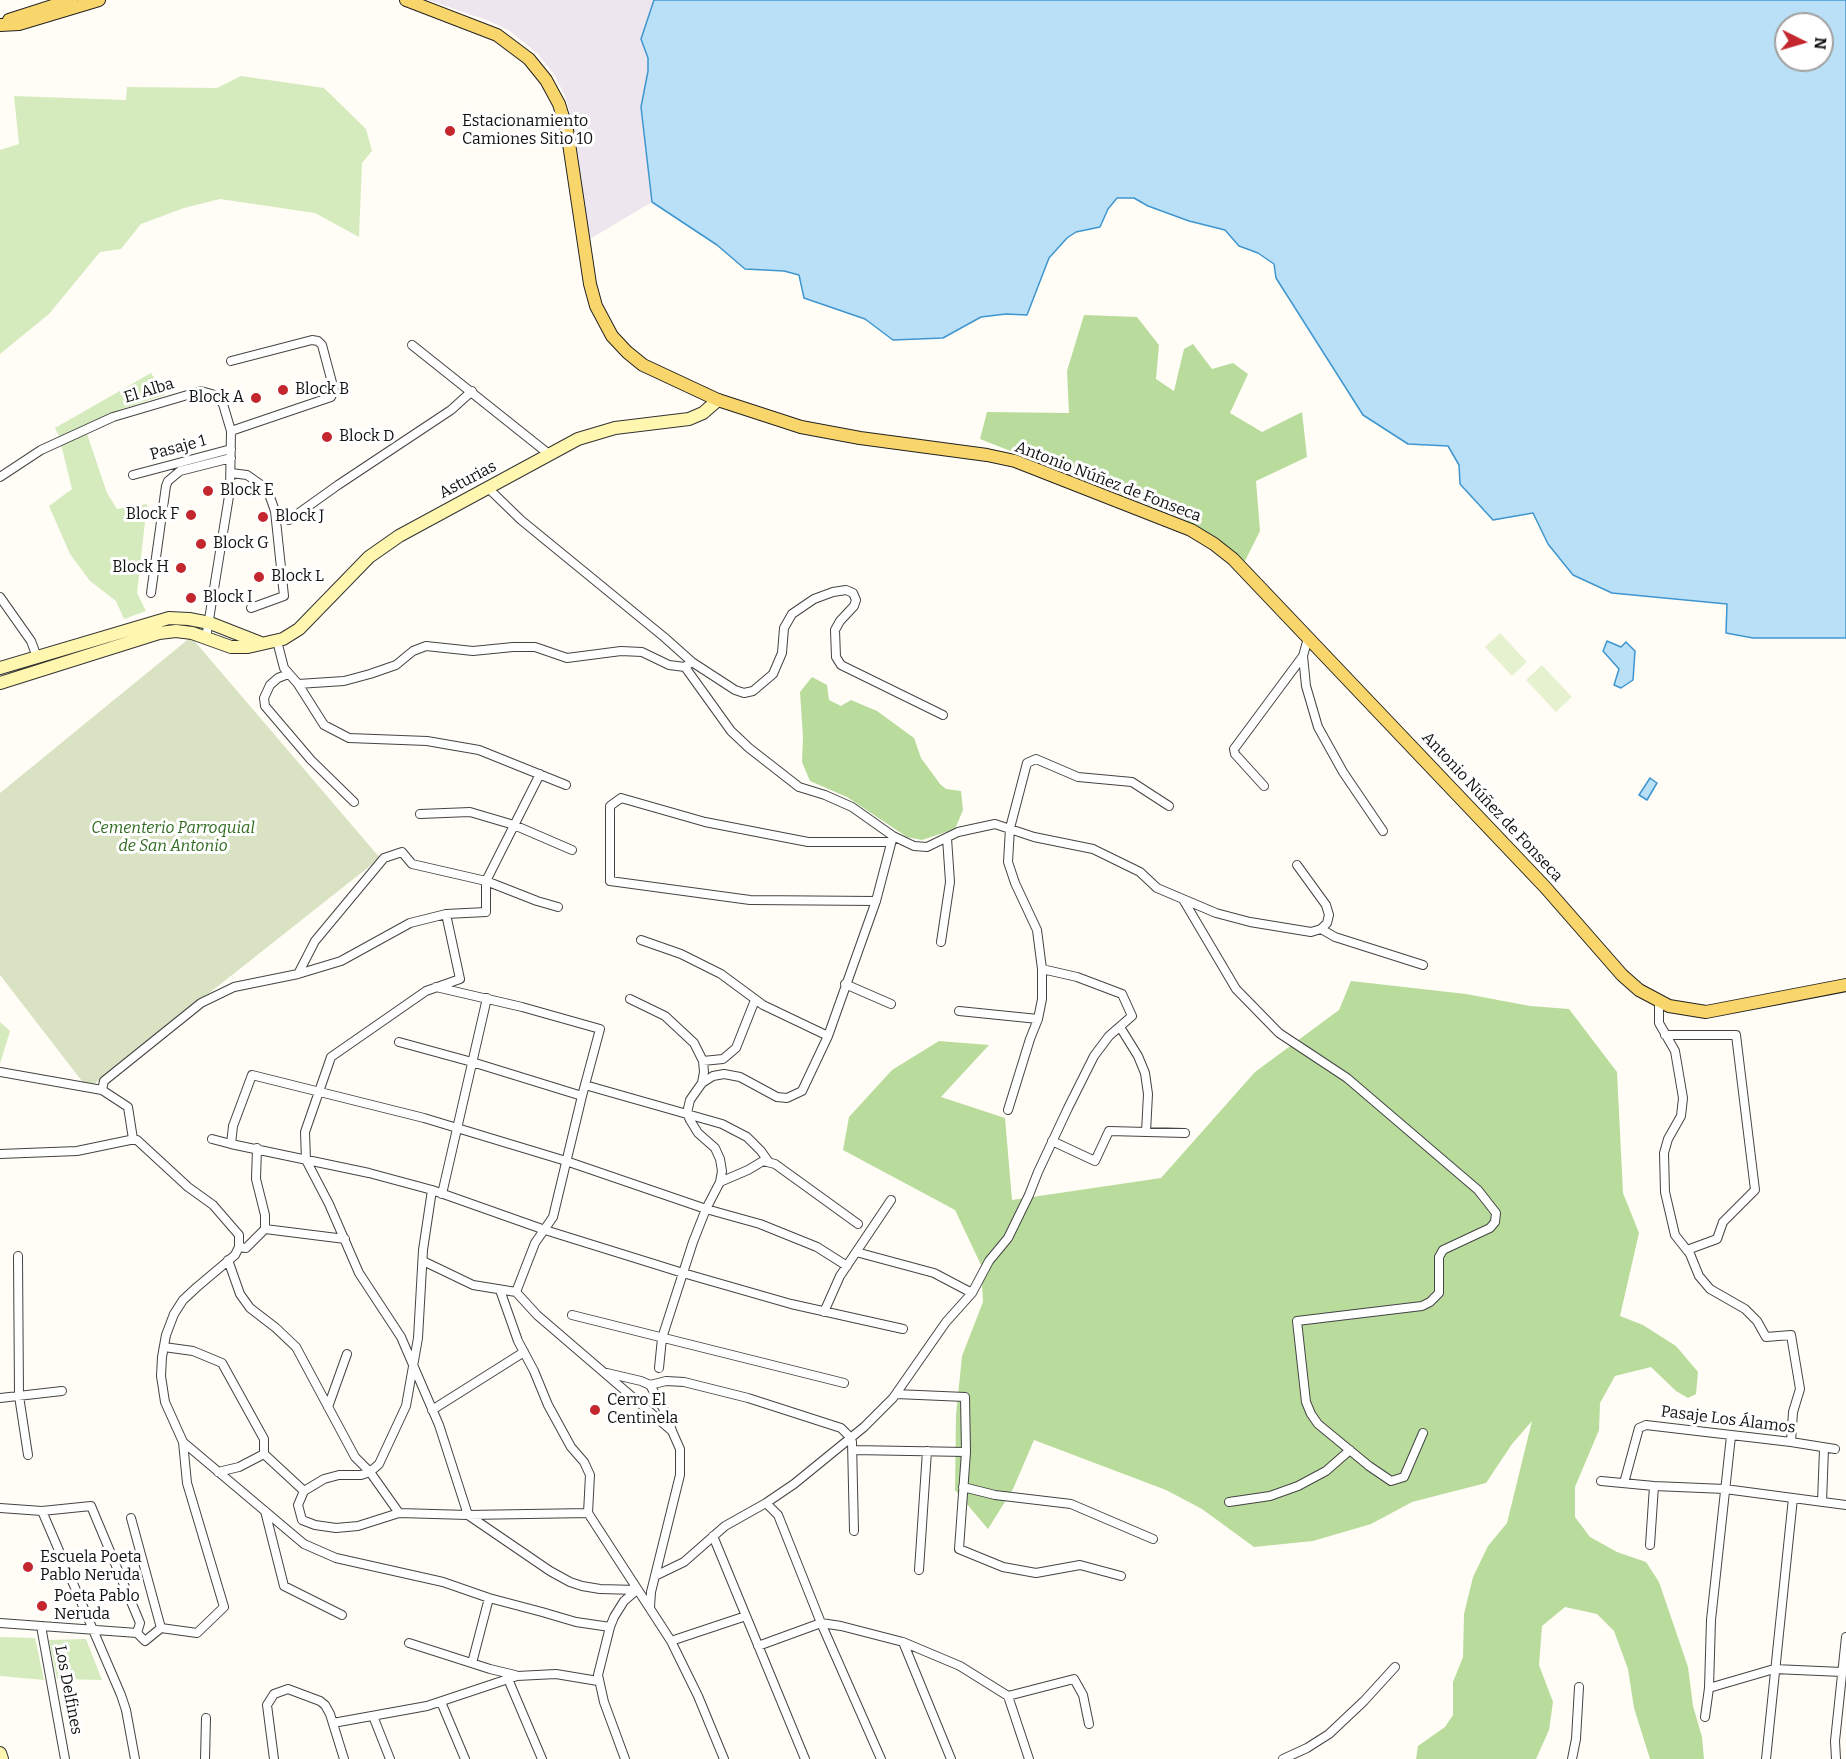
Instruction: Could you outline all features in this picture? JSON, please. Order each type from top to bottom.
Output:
[{"type":"main road","points":[[0,25],[18,16],[71,0]]},
{"type":"main road","name":"Antonio Núñez de Fonseca","points":[[404,0],[497,35],[519,50],[538,69],[553,92],[564,117],[590,284],[600,316],[619,344],[643,365],[718,400],[774,419],[830,433],[979,453],[1015,461],[1178,524],[1209,540],[1233,559],[1545,887],[1622,975],[1639,990],[1659,1002],[1680,1009],[1706,1012],[1846,985]]},
{"type":"main road","points":[[0,25],[19,24],[93,1]]},
{"type":"street","points":[[231,361],[312,340],[318,341],[322,345],[334,390],[333,395],[328,398],[231,431]]},
{"type":"street","points":[[412,345],[550,454]]},
{"type":"street","name":"El Alba","points":[[0,477],[41,450],[113,417],[201,391],[211,393],[221,400],[231,431],[230,490],[206,638]]},
{"type":"street","points":[[289,520],[451,410],[472,391]]},
{"type":"street","name":"Asturias","points":[[0,683],[159,633],[184,632],[231,647],[248,647],[277,641],[299,629],[361,564],[378,549],[399,536],[578,440],[604,430],[689,419],[703,413],[718,400]]},
{"type":"street","points":[[151,593],[168,481],[180,471],[231,453]]},
{"type":"street","name":"Pasaje 1","points":[[133,475],[231,453]]},
{"type":"street","points":[[231,473],[247,475],[260,484],[269,494],[275,511],[284,596],[251,608]]},
{"type":"street","points":[[488,488],[521,520],[664,637],[689,665],[723,722],[749,748],[799,787],[852,807],[892,839]]},
{"type":"street","points":[[298,684],[344,681],[370,674],[396,664],[413,651],[426,646],[473,651],[535,647],[567,658],[621,651],[642,652],[669,665],[689,665],[744,693],[753,691],[773,674],[782,653],[784,628],[792,614],[823,595],[848,590],[855,596],[855,603],[840,621],[834,636],[836,657],[841,665],[943,716]]},
{"type":"street","points":[[0,597],[31,641],[37,657]]},
{"type":"street","name":"Asturias","points":[[0,668],[169,618],[210,623],[262,643]]},
{"type":"street","points":[[1264,786],[1235,754],[1234,749],[1303,656],[1308,638]]},
{"type":"street","points":[[277,641],[280,659],[288,674],[298,684],[324,725],[349,738],[427,741],[453,745],[496,756],[566,785]]},
{"type":"street","points":[[1303,656],[1306,686],[1318,727],[1343,772],[1383,831]]},
{"type":"street","points":[[288,674],[278,678],[270,686],[264,698],[265,706],[311,760],[354,802]]},
{"type":"street","points":[[1008,1110],[1029,1039],[1038,1019],[1042,999],[1042,969],[1037,930],[1008,862],[1010,828],[1027,763],[1036,759],[1078,777],[1132,782],[1169,806]]},
{"type":"street","points":[[102,1090],[104,1081],[201,1003],[234,987],[298,974],[341,961],[410,923],[446,914],[486,912],[486,881],[540,774]]},
{"type":"street","points":[[876,901],[750,900],[610,880],[610,806],[621,798],[705,822],[808,842],[892,839],[927,848],[958,832],[995,824],[1034,837],[1093,849],[1140,872],[1157,888],[1216,914],[1311,932],[1321,929],[1329,915],[1326,905],[1297,865]]},
{"type":"street","points":[[420,814],[470,812],[514,825],[572,850]]},
{"type":"street","points":[[941,942],[950,882],[947,838]]},
{"type":"street","points":[[658,1368],[662,1338],[683,1273],[706,1209],[720,1182],[722,1165],[718,1154],[711,1144],[698,1133],[687,1113],[693,1093],[713,1076],[724,1074],[740,1077],[777,1097],[793,1097],[802,1091],[828,1036],[876,901],[892,839]]},
{"type":"street","points":[[298,974],[315,941],[384,858],[402,852],[412,864],[486,881],[558,907]]},
{"type":"street","points":[[1184,900],[1236,989],[1279,1033],[1347,1078],[1478,1190],[1496,1213],[1495,1222],[1490,1228],[1443,1250],[1438,1262],[1439,1293],[1430,1302],[1422,1306],[1297,1321],[1308,1408],[1318,1424],[1391,1481],[1404,1477],[1423,1433]]},
{"type":"street","points":[[446,914],[460,979],[426,991],[331,1057],[305,1132],[306,1160],[359,1273],[402,1336],[448,1452],[468,1515],[570,1582],[600,1589],[638,1590]]},
{"type":"street","points":[[1321,929],[1335,937],[1423,965]]},
{"type":"street","points":[[641,940],[681,954],[721,974],[763,1005],[828,1036]]},
{"type":"street","points":[[655,1576],[684,1562],[725,1526],[766,1503],[823,1462],[864,1427],[896,1394],[946,1322],[972,1293],[989,1261],[1008,1238],[1094,1056],[1109,1036],[1132,1016],[1122,994],[1077,977],[1042,969]]},
{"type":"street","points":[[845,984],[891,1004]]},
{"type":"street","points":[[435,987],[487,998],[600,1029],[553,1217],[535,1243],[516,1292]]},
{"type":"street","points":[[442,1194],[487,998]]},
{"type":"street","points":[[630,999],[648,1006],[670,1020],[694,1043],[703,1061],[702,1083]]},
{"type":"street","points":[[703,1061],[723,1059],[736,1048],[755,1000]]},
{"type":"street","points":[[1659,1002],[1657,1016],[1675,1051],[1683,1098],[1681,1116],[1668,1139],[1664,1153],[1665,1192],[1675,1235],[1687,1250],[1706,1285],[1744,1309],[1757,1321],[1766,1337],[1791,1335],[1800,1389],[1793,1412],[1791,1442]]},
{"type":"street","points":[[959,1011],[1038,1019]]},
{"type":"street","points":[[1120,1027],[1138,1056],[1145,1073],[1148,1094],[1146,1132]]},
{"type":"street","points":[[1665,1035],[1736,1035],[1755,1190],[1722,1222],[1717,1239],[1687,1250]]},
{"type":"street","points":[[399,1042],[582,1096]]},
{"type":"street","points":[[0,1072],[102,1090],[128,1107],[133,1139]]},
{"type":"street","points":[[231,1144],[233,1126],[252,1075],[457,1127],[566,1161],[706,1209],[760,1224],[817,1247],[847,1266]]},
{"type":"street","points":[[585,1085],[687,1113],[739,1132],[754,1144],[768,1161],[785,1170],[858,1224]]},
{"type":"street","points":[[1052,1141],[1095,1161],[1109,1131],[1185,1133]]},
{"type":"street","points":[[0,1154],[77,1151],[133,1139],[141,1142],[188,1187],[213,1205],[239,1235],[239,1247],[235,1255],[197,1287],[179,1306],[166,1335],[161,1376],[165,1402],[183,1442],[187,1483],[224,1607],[197,1633],[161,1628],[145,1641],[137,1633],[0,1623]]},
{"type":"street","points":[[212,1139],[369,1173],[432,1190],[545,1230],[683,1273],[824,1312],[903,1329]]},
{"type":"street","points":[[239,1247],[246,1248],[265,1229],[265,1215],[256,1179],[257,1148]]},
{"type":"street","points":[[720,1182],[763,1161],[768,1161]]},
{"type":"street","points":[[432,1190],[423,1261],[418,1338],[406,1406],[379,1464],[370,1472],[362,1475],[339,1475],[324,1479],[304,1491],[298,1505],[302,1520],[315,1525],[336,1528],[358,1526],[399,1513],[468,1515],[588,1513]]},
{"type":"street","points":[[824,1312],[840,1276],[891,1200]]},
{"type":"street","points":[[265,1229],[345,1239]]},
{"type":"street","points":[[856,1252],[934,1273],[972,1293]]},
{"type":"street","points":[[18,1256],[19,1396],[28,1455]]},
{"type":"street","points":[[228,1260],[240,1294],[250,1308],[296,1347],[355,1457],[370,1472],[399,1513]]},
{"type":"street","points":[[423,1261],[473,1285],[516,1292],[537,1315],[672,1431]]},
{"type":"street","points":[[501,1290],[518,1341],[548,1405],[571,1447],[584,1462],[590,1475],[588,1513],[671,1641],[698,1696],[724,1759]]},
{"type":"street","points":[[572,1315],[844,1383]]},
{"type":"street","points":[[164,1347],[193,1351],[222,1363],[264,1439],[264,1454],[304,1491]]},
{"type":"street","points":[[432,1410],[524,1352]]},
{"type":"street","points":[[328,1407],[347,1354]]},
{"type":"street","points":[[607,1373],[650,1385],[684,1382],[748,1398],[836,1426],[850,1437],[853,1450],[854,1531]]},
{"type":"street","points":[[650,1385],[668,1417],[680,1449],[681,1467],[655,1576],[650,1607]]},
{"type":"street","points":[[0,1398],[62,1391]]},
{"type":"street","points":[[896,1394],[965,1397],[966,1452],[959,1549],[1003,1567],[1036,1573],[1080,1565],[1121,1576]]},
{"type":"street","name":"Pasaje Los Álamos","points":[[1624,1483],[1639,1428],[1646,1425],[1834,1449]]},
{"type":"street","points":[[1705,1718],[1709,1688],[1711,1620],[1731,1436]]},
{"type":"street","points":[[183,1442],[304,1544],[336,1558],[443,1582],[489,1598],[576,1622],[610,1627]]},
{"type":"street","points":[[1822,1502],[1824,1449]]},
{"type":"street","points":[[853,1450],[966,1452]]},
{"type":"street","points":[[1229,1502],[1270,1496],[1298,1486],[1326,1470],[1350,1450]]},
{"type":"street","points":[[919,1570],[927,1451]]},
{"type":"street","points":[[218,1472],[239,1467],[264,1454]]},
{"type":"street","points":[[1601,1481],[1725,1489],[1846,1505]]},
{"type":"street","points":[[1650,1545],[1654,1486]]},
{"type":"street","points":[[963,1487],[995,1496],[1071,1504],[1153,1539]]},
{"type":"street","points":[[1766,1759],[1792,1498]]},
{"type":"street","points":[[766,1503],[778,1515],[821,1623],[881,1759]]},
{"type":"street","points":[[0,1508],[42,1511],[91,1506],[140,1623],[137,1633]]},
{"type":"street","points":[[42,1511],[121,1695],[135,1759]]},
{"type":"street","points":[[265,1511],[284,1586],[342,1615]]},
{"type":"street","points":[[131,1518],[161,1628]]},
{"type":"street","points":[[713,1536],[805,1759]]},
{"type":"street","points":[[624,1759],[603,1702],[598,1681],[610,1627],[624,1601],[638,1590]]},
{"type":"street","points":[[472,1663],[489,1598]]},
{"type":"street","points":[[671,1641],[746,1616]]},
{"type":"street","points":[[758,1646],[821,1623],[842,1626],[903,1642],[960,1666],[1008,1696],[1029,1759]]},
{"type":"street","name":"Los Delfines","points":[[41,1626],[65,1759]]},
{"type":"street","points":[[1836,1759],[1835,1741],[1846,1637]]},
{"type":"street","points":[[903,1642],[951,1759]]},
{"type":"street","points":[[409,1643],[517,1676]]},
{"type":"street","points":[[1283,1759],[1329,1734],[1395,1667]]},
{"type":"street","points":[[1709,1688],[1774,1669],[1842,1672]]},
{"type":"street","points":[[333,1723],[427,1706],[517,1676],[556,1674],[598,1681]]},
{"type":"street","points":[[508,1679],[542,1759]]},
{"type":"street","points":[[1008,1696],[1074,1679],[1083,1695],[1089,1724]]},
{"type":"street","points":[[1572,1759],[1576,1739],[1579,1687]]},
{"type":"street","points":[[274,1759],[267,1709],[271,1697],[278,1691],[292,1690],[320,1701],[328,1709],[344,1759]]},
{"type":"street","points":[[441,1702],[465,1759]]},
{"type":"street","points":[[373,1716],[390,1759]]},
{"type":"street","points":[[205,1759],[206,1719]]},
{"type":"street","points":[[0,1753],[2,1759]]},
{"type":"shaded area","points":[[428,0],[654,0],[641,39],[648,58],[648,71],[641,107],[652,202],[590,239],[572,121],[565,96],[554,74],[538,54],[510,31],[489,21]]},
{"type":"green space","points":[[241,76],[324,88],[366,129],[372,151],[362,163],[359,237],[315,213],[220,199],[184,208],[141,224],[121,249],[100,252],[49,314],[0,354],[0,150],[19,144],[14,96],[126,100],[127,87],[217,88]]},
{"type":"green space","points":[[1084,315],[1137,317],[1159,345],[1156,379],[1174,391],[1184,349],[1193,344],[1212,369],[1233,363],[1248,374],[1230,413],[1262,432],[1302,412],[1307,457],[1256,481],[1260,531],[1245,561],[1184,519],[980,439],[987,412],[1069,413],[1067,371]]},
{"type":"green space","points":[[151,373],[165,395],[121,409],[84,425],[107,493],[117,509],[147,504],[137,593],[146,611],[124,619],[116,601],[90,581],[70,554],[49,506],[72,489],[55,428]]},
{"type":"green space","points":[[1500,633],[1527,662],[1512,676],[1485,647]]},
{"type":"green space","name":"Cementerio Parroquial de San Antonio","points":[[191,637],[380,858],[88,1089],[0,975],[0,793]]},
{"type":"green space","points":[[1542,665],[1572,697],[1556,712],[1526,680]]},
{"type":"green space","points":[[812,677],[827,685],[829,700],[841,706],[851,700],[877,711],[914,738],[921,758],[940,784],[946,789],[961,791],[963,810],[955,829],[922,840],[907,837],[847,797],[810,781],[802,762],[800,692]]},
{"type":"green space","points":[[1351,981],[1466,994],[1530,1006],[1569,1009],[1617,1072],[1623,1193],[1639,1233],[1620,1316],[1643,1325],[1676,1346],[1698,1372],[1696,1394],[1688,1398],[1676,1391],[1651,1367],[1615,1376],[1600,1403],[1599,1430],[1575,1487],[1575,1517],[1590,1537],[1617,1552],[1646,1562],[1659,1582],[1688,1667],[1704,1759],[1650,1759],[1634,1708],[1628,1669],[1614,1631],[1597,1614],[1565,1607],[1542,1626],[1539,1665],[1553,1702],[1549,1730],[1536,1759],[1416,1759],[1418,1746],[1445,1727],[1453,1715],[1453,1682],[1463,1657],[1464,1614],[1473,1577],[1488,1546],[1507,1523],[1532,1421],[1512,1444],[1486,1483],[1412,1502],[1371,1524],[1313,1541],[1254,1547],[1202,1509],[1166,1490],[1034,1440],[1013,1489],[988,1529],[955,1490],[956,1415],[962,1356],[983,1302],[981,1265],[955,1210],[843,1150],[849,1117],[892,1070],[939,1041],[989,1045],[941,1097],[1005,1118],[1012,1200],[1161,1178],[1255,1072],[1339,1010]]},
{"type":"green space","points":[[0,1022],[10,1031],[0,1064]]},
{"type":"green space","points":[[0,1637],[35,1638],[44,1680],[0,1676]]},
{"type":"green space","points":[[86,1639],[102,1680],[57,1679],[49,1640]]},
{"type":"water","points":[[654,0],[1846,0],[1846,638],[1753,638],[1726,633],[1727,604],[1612,593],[1573,575],[1548,544],[1533,513],[1493,520],[1460,484],[1459,465],[1448,446],[1408,444],[1363,415],[1276,278],[1274,264],[1258,253],[1239,246],[1225,230],[1189,221],[1148,206],[1134,198],[1117,198],[1108,209],[1100,227],[1076,232],[1067,238],[1049,258],[1027,315],[1006,314],[981,317],[943,338],[893,340],[865,319],[804,298],[799,275],[784,271],[745,269],[717,245],[652,202],[641,107],[648,71],[648,58],[641,39]]},
{"type":"water","points":[[1607,641],[1621,647],[1626,642],[1635,651],[1633,680],[1621,688],[1614,685],[1619,669],[1603,651]]},
{"type":"water","points":[[1650,778],[1657,783],[1647,800],[1639,795]]},
{"type":"place","name":"Estacionamiento Camiones Sitio 10","points":[[450,131]]},
{"type":"place","name":"Block B","points":[[283,390]]},
{"type":"place","name":"Block A","points":[[256,398]]},
{"type":"place","name":"Block D","points":[[327,437]]},
{"type":"place","name":"Block E","points":[[208,491]]},
{"type":"place","name":"Block F","points":[[191,515]]},
{"type":"place","name":"Block J","points":[[263,517]]},
{"type":"place","name":"Block G","points":[[201,544]]},
{"type":"place","name":"Block H","points":[[181,568]]},
{"type":"place","name":"Block L","points":[[259,577]]},
{"type":"place","name":"Block I","points":[[191,598]]},
{"type":"place","name":"Cerro El Centinela","points":[[595,1410]]},
{"type":"place","name":"Escuela Poeta Pablo Neruda","points":[[28,1567]]},
{"type":"place","name":"Poeta Pablo Neruda","points":[[42,1606]]}]
